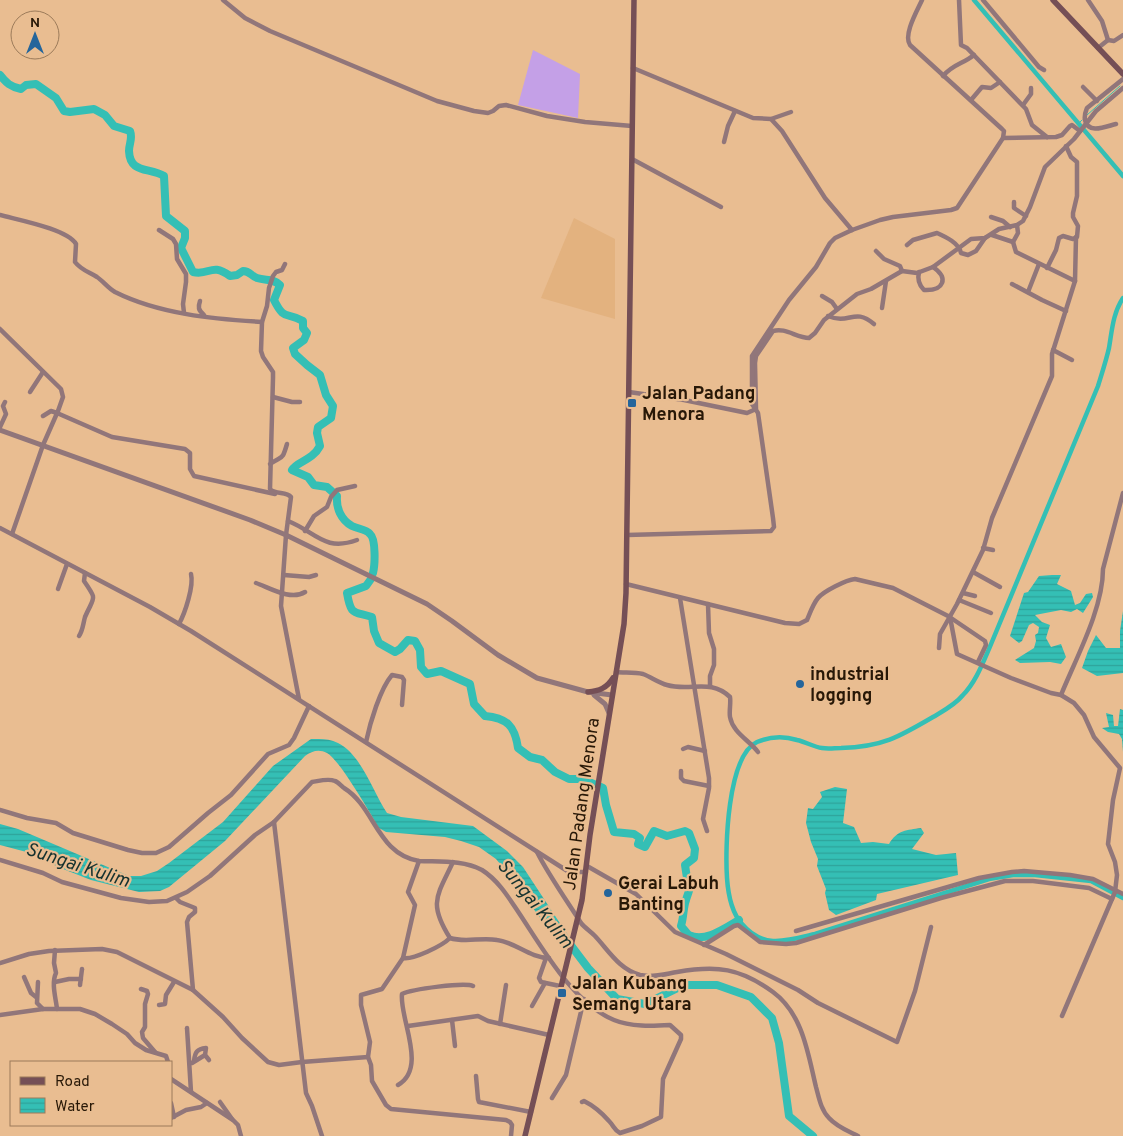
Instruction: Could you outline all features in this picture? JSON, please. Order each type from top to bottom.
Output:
[{"type":"main road","name":"Jalan Padang Menora","points":[[525,1136],[582,900],[596,795],[624,624],[627,535],[634,0]]},
{"type":"main road","points":[[1053,0],[1123,74]]},
{"type":"main road","points":[[588,692],[606,687],[612,681],[616,672]]},
{"type":"street","points":[[223,0],[245,18],[270,31],[437,101],[484,114],[493,111],[499,106],[506,105],[547,116],[585,122],[632,126]]},
{"type":"street","points":[[627,535],[771,531],[774,527],[758,413],[752,404],[752,356],[789,300],[816,267],[835,238],[852,230],[893,217],[957,208],[1003,138],[1004,131],[1002,128],[910,46],[908,35],[922,0]]},
{"type":"street","points":[[959,0],[960,44],[967,48],[1026,109],[1032,125],[1047,137]]},
{"type":"street","points":[[983,0],[1039,68],[1044,70]]},
{"type":"street","points":[[1088,0],[1102,21],[1108,40]]},
{"type":"street","points":[[1098,48],[1108,40],[1114,41],[1123,35]]},
{"type":"street","points":[[943,76],[952,66],[966,61],[974,55]]},
{"type":"street","points":[[633,68],[753,118],[771,119],[791,112]]},
{"type":"street","points":[[971,100],[982,87],[991,88],[1000,82]]},
{"type":"street","points":[[1083,128],[1084,114],[1087,108],[1122,82]]},
{"type":"street","points":[[1082,87],[1097,101]]},
{"type":"street","points":[[1023,106],[1031,94],[1031,88]]},
{"type":"street","points":[[907,245],[913,240],[937,233],[960,247],[965,255],[973,254],[991,234],[1023,221],[1045,167],[1083,128],[1096,111],[1123,88]]},
{"type":"street","points":[[724,142],[728,126],[735,111]]},
{"type":"street","points":[[771,119],[782,131],[825,198],[852,230]]},
{"type":"street","points":[[1003,138],[1047,137],[1062,134],[1072,125],[1094,129],[1116,124]]},
{"type":"street","points":[[939,648],[940,634],[963,593],[984,548],[992,518],[1052,376],[1051,360],[1053,350],[1075,281],[1076,237],[1078,231],[1073,213],[1077,196],[1078,168],[1077,162],[1070,157],[1066,146]]},
{"type":"street","points":[[632,159],[720,207]]},
{"type":"street","points":[[1014,202],[1014,208],[1026,216]]},
{"type":"street","points":[[0,215],[69,236],[76,244],[75,262],[79,268],[99,278],[113,291],[150,305],[184,313],[262,322]]},
{"type":"street","points":[[991,217],[1003,221],[1010,227]]},
{"type":"street","points":[[1017,225],[1018,233],[1013,242],[1016,252],[1075,281]]},
{"type":"street","points":[[159,230],[173,239],[176,244],[177,260],[186,274],[184,313]]},
{"type":"street","points":[[991,234],[1013,242]]},
{"type":"street","points":[[1047,268],[1056,250],[1059,238],[1063,236],[1073,239],[1076,237]]},
{"type":"street","points":[[755,409],[756,356],[773,331],[781,330],[809,338],[828,316],[857,294],[886,281],[902,271],[917,273],[932,267],[972,239],[986,238]]},
{"type":"street","points":[[876,251],[884,258],[900,266],[902,271]]},
{"type":"street","points":[[285,264],[282,270],[276,272],[268,288],[267,306],[262,322],[261,351],[272,372],[270,488],[273,492],[288,494],[291,497]]},
{"type":"street","points":[[1028,292],[1039,264]]},
{"type":"street","points":[[919,271],[917,278],[920,286],[924,290],[936,290],[940,287],[942,276],[932,267]]},
{"type":"street","points":[[882,308],[886,281]]},
{"type":"street","points":[[1012,284],[1066,310]]},
{"type":"street","points":[[822,296],[832,302],[837,309]]},
{"type":"street","points":[[200,301],[198,306],[205,316]]},
{"type":"street","points":[[828,316],[837,320],[848,319],[856,315],[862,316],[874,324]]},
{"type":"street","points":[[0,330],[63,393],[12,534]]},
{"type":"street","points":[[1053,350],[1072,360]]},
{"type":"street","points":[[30,392],[43,372]]},
{"type":"street","points":[[629,392],[684,400],[747,413],[755,409]]},
{"type":"street","points":[[273,397],[300,402]]},
{"type":"street","points":[[5,402],[3,406],[6,414],[0,428],[241,516],[286,535],[426,604],[452,620],[498,655],[537,678],[588,692],[612,696]]},
{"type":"street","points":[[43,416],[51,412],[57,413],[112,438],[188,450],[190,453],[191,473],[201,479],[291,497]]},
{"type":"street","points":[[270,464],[284,456],[287,444]]},
{"type":"street","points":[[305,531],[314,516],[327,507],[336,491],[340,488],[355,486]]},
{"type":"street","points":[[1061,695],[1095,612],[1103,579],[1103,569],[1123,493]]},
{"type":"street","points":[[291,497],[286,535],[281,606],[299,699]]},
{"type":"street","points":[[288,521],[297,524],[305,531],[324,541],[334,544],[345,544],[358,540]]},
{"type":"street","points":[[0,528],[179,624],[569,872],[587,869],[636,894],[675,932],[754,968],[896,1042],[915,991],[928,934],[932,927]]},
{"type":"street","points":[[984,548],[993,550]]},
{"type":"street","points":[[58,588],[67,564]]},
{"type":"street","points":[[973,572],[1000,586]]},
{"type":"street","points":[[79,636],[83,629],[84,620],[93,604],[94,596],[84,581],[85,573]]},
{"type":"street","points":[[179,624],[184,614],[192,580],[191,574]]},
{"type":"street","points":[[284,575],[309,577],[316,575]]},
{"type":"street","points":[[626,584],[785,623],[799,624],[807,620],[818,598],[823,593],[842,583],[855,579],[893,588],[950,617],[985,641],[986,645],[980,663]]},
{"type":"street","points":[[256,583],[282,593],[300,595],[305,592]]},
{"type":"street","points":[[963,593],[975,596]]},
{"type":"street","points":[[680,598],[705,751],[709,786],[703,819],[707,831]]},
{"type":"street","points":[[959,600],[990,614]]},
{"type":"street","points":[[708,604],[709,633],[714,650],[714,665],[710,676],[710,686]]},
{"type":"street","points":[[950,617],[957,654],[1010,678],[1050,693],[1061,695],[1074,703],[1084,715],[1094,737],[1120,768],[1113,800],[1108,844],[1115,862],[1117,875],[1115,891],[1062,1016]]},
{"type":"street","points":[[616,672],[641,674],[668,686],[710,686],[719,688],[730,697],[730,716],[735,730],[753,745],[758,752]]},
{"type":"street","points":[[366,742],[376,708],[392,675],[398,675],[404,680],[402,705]]},
{"type":"street","points":[[588,692],[601,700],[609,713]]},
{"type":"street","points":[[0,810],[27,818],[56,823],[73,833],[128,850],[149,854],[163,851],[232,795],[268,754],[289,745],[309,706]]},
{"type":"street","points":[[683,749],[688,747],[705,751]]},
{"type":"street","points":[[681,771],[681,778],[684,781],[709,786]]},
{"type":"street","points":[[0,860],[43,873],[62,882],[121,898],[158,902],[176,898],[197,886],[255,834],[274,822],[312,782],[336,781],[352,792],[392,849],[399,854],[411,859],[470,864],[484,871],[500,886],[562,977],[598,1012],[615,1021],[645,1026],[670,1025],[681,1035],[681,1039],[663,1079],[661,1117],[642,1126],[620,1132],[615,1130],[612,1123],[594,1106],[584,1100],[582,1102]]},
{"type":"street","points":[[274,822],[306,1093],[322,1136]]},
{"type":"street","points":[[536,850],[582,924],[595,936],[618,964],[627,970],[640,975],[655,976],[696,968],[736,971],[756,980],[776,994],[798,1023],[822,1107],[829,1118],[840,1127],[858,1136]]},
{"type":"street","points":[[419,860],[408,892],[415,905],[403,958],[382,989],[361,995],[361,1005],[370,1042],[368,1058],[371,1065],[372,1082],[386,1105],[391,1109],[506,1120],[512,1125],[511,1136]]},
{"type":"street","points":[[452,862],[444,878],[436,907],[440,921],[450,938],[457,940],[498,940],[536,956],[548,958]]},
{"type":"street","points":[[796,931],[979,878],[1012,872],[1033,872],[1093,879],[1123,894]]},
{"type":"street","points":[[704,944],[738,925],[760,942],[796,943],[950,896],[1012,880],[1089,888],[1112,898]]},
{"type":"street","points":[[176,898],[184,904],[195,908],[195,912],[189,917],[187,922],[193,990]]},
{"type":"street","points":[[403,958],[413,958],[445,943],[450,938]]},
{"type":"street","points":[[0,963],[29,954],[55,950],[102,949],[117,952],[193,990],[268,1062],[279,1066],[302,1062],[368,1058]]},
{"type":"street","points":[[55,950],[54,963],[56,974],[54,982],[57,1009]]},
{"type":"street","points":[[548,958],[539,978],[541,982],[560,986]]},
{"type":"street","points":[[80,985],[82,969]]},
{"type":"street","points":[[24,976],[31,994],[36,997]]},
{"type":"street","points":[[54,982],[81,979]]},
{"type":"street","points":[[38,982],[37,1003],[43,1009]]},
{"type":"street","points":[[159,1004],[165,1004],[166,995],[174,982]]},
{"type":"street","points":[[532,1006],[545,983]]},
{"type":"street","points":[[398,1085],[409,1075],[412,1059],[402,994],[448,985],[468,984],[473,986]]},
{"type":"street","points":[[500,1024],[506,985]]},
{"type":"street","points":[[141,989],[147,991],[148,994],[145,1004],[143,1038],[155,1052]]},
{"type":"street","points":[[552,1098],[566,1075],[584,999]]},
{"type":"street","points":[[0,1015],[43,1009],[80,1009],[94,1014],[127,1034],[135,1043],[146,1050],[166,1056],[168,1061]]},
{"type":"street","points":[[408,1026],[478,1016],[500,1024],[549,1035]]},
{"type":"street","points":[[452,1020],[455,1046]]},
{"type":"street","points":[[187,1028],[191,1092]]},
{"type":"street","points":[[190,1066],[196,1051],[200,1048],[206,1048],[205,1055],[199,1060],[194,1060]]},
{"type":"street","points":[[205,1055],[209,1060]]},
{"type":"street","points":[[476,1076],[479,1102],[531,1112]]},
{"type":"street","points":[[172,1080],[233,1120]]},
{"type":"street","points":[[220,1102],[238,1125],[241,1136]]},
{"type":"street","points":[[173,1118],[186,1110],[201,1107],[207,1103]]},
{"type":"shaded area","points":[[533,50],[580,74],[578,118],[518,105]]},
{"type":"shaded area","points":[[574,218],[615,239],[615,319],[541,298]]},
{"type":"water","points":[[1061,575],[1057,584],[1071,591],[1075,605],[1080,603],[1086,594],[1092,593],[1093,597],[1083,613],[1077,609],[1071,612],[1061,610],[1035,615],[1042,622],[1050,625],[1046,638],[1051,647],[1061,644],[1066,657],[1061,664],[1050,662],[1020,663],[1015,660],[1034,648],[1035,635],[1038,633],[1039,627],[1033,623],[1029,625],[1022,641],[1019,643],[1010,636],[1024,593],[1028,592],[1039,576]]},
{"type":"water","points":[[1123,611],[1123,673],[1097,676],[1082,668],[1096,635],[1106,648],[1120,648]]},
{"type":"water","points":[[1120,709],[1123,710],[1123,752],[1122,739],[1119,734],[1108,732],[1102,728],[1109,727],[1106,713],[1113,715],[1114,726],[1118,726]]},
{"type":"water","points":[[311,739],[331,740],[346,748],[360,764],[387,813],[401,817],[473,826],[507,851],[523,867],[567,934],[563,950],[496,859],[479,847],[461,841],[445,837],[386,832],[379,828],[339,765],[327,753],[321,751],[305,756],[225,841],[169,887],[160,891],[139,892],[91,880],[58,867],[34,854],[0,845],[0,824],[18,829],[129,876],[141,876],[157,871],[223,822],[273,766]]},
{"type":"water","points":[[835,787],[847,789],[843,823],[854,827],[861,843],[889,844],[899,833],[921,828],[924,833],[912,849],[936,855],[956,853],[958,875],[877,894],[876,900],[836,915],[829,910],[825,893],[826,889],[817,866],[818,859],[806,823],[808,808],[813,809],[822,797],[820,792]]},
{"type":"waterway","points":[[974,0],[1123,176]]},
{"type":"waterway","points":[[0,75],[9,84],[17,88],[21,89],[26,85],[36,84],[56,98],[64,111],[94,109],[105,115],[114,126],[130,131],[129,151],[133,163],[141,169],[164,176],[166,216],[185,231],[185,238],[181,248],[193,272],[219,270],[230,276],[245,271],[257,278],[272,280],[280,285],[274,300],[284,314],[303,321],[303,328],[307,333],[304,340],[293,348],[295,354],[320,375],[326,395],[333,406],[331,418],[318,427],[317,433],[320,446],[317,451],[292,470],[308,477],[314,485],[327,487],[337,496],[337,505],[342,517],[352,526],[370,534],[375,558],[373,573]]},
{"type":"waterway","points":[[1087,115],[1120,86]]},
{"type":"waterway","points":[[1078,124],[1082,120]]},
{"type":"waterway","points":[[1123,298],[1115,316],[1109,348],[1098,386],[989,649],[971,685],[960,699],[945,710],[890,740],[868,746],[827,748],[787,738],[772,738],[757,742],[747,751],[739,765],[734,784],[730,804],[726,864],[733,909],[742,924],[758,937],[776,941],[785,941],[815,934],[989,879],[1013,875],[1035,875],[1091,881],[1123,898]]},
{"type":"waterway","points":[[371,579],[366,586],[347,593],[350,606],[354,611],[372,617],[374,631],[379,643],[395,652],[408,640],[415,641],[420,650],[421,667],[427,674],[441,671],[470,684],[474,704],[485,716],[493,717],[509,724],[515,734],[518,748],[530,757],[542,760],[555,772],[569,779],[582,779],[603,788],[614,832],[634,834],[640,838],[638,844],[645,847],[654,831],[667,836],[685,831],[689,833],[695,849],[694,858],[685,865],[687,878],[691,883],[681,926],[689,935],[695,937],[708,936],[739,920]]},
{"type":"waterway","name":"Sungai Kulim","points":[[560,931],[588,968],[617,999],[645,1004],[684,985],[717,985],[751,997],[772,1018],[779,1043],[789,1116],[813,1136]]},
{"type":"place","name":"Jalan Padang Menora","points":[[632,403]]},
{"type":"place","name":"industrial logging","points":[[800,684]]},
{"type":"place","name":"Gerai Labuh Banting","points":[[608,893]]},
{"type":"place","name":"Jalan Kubang Semang Utara","points":[[562,993]]}]
